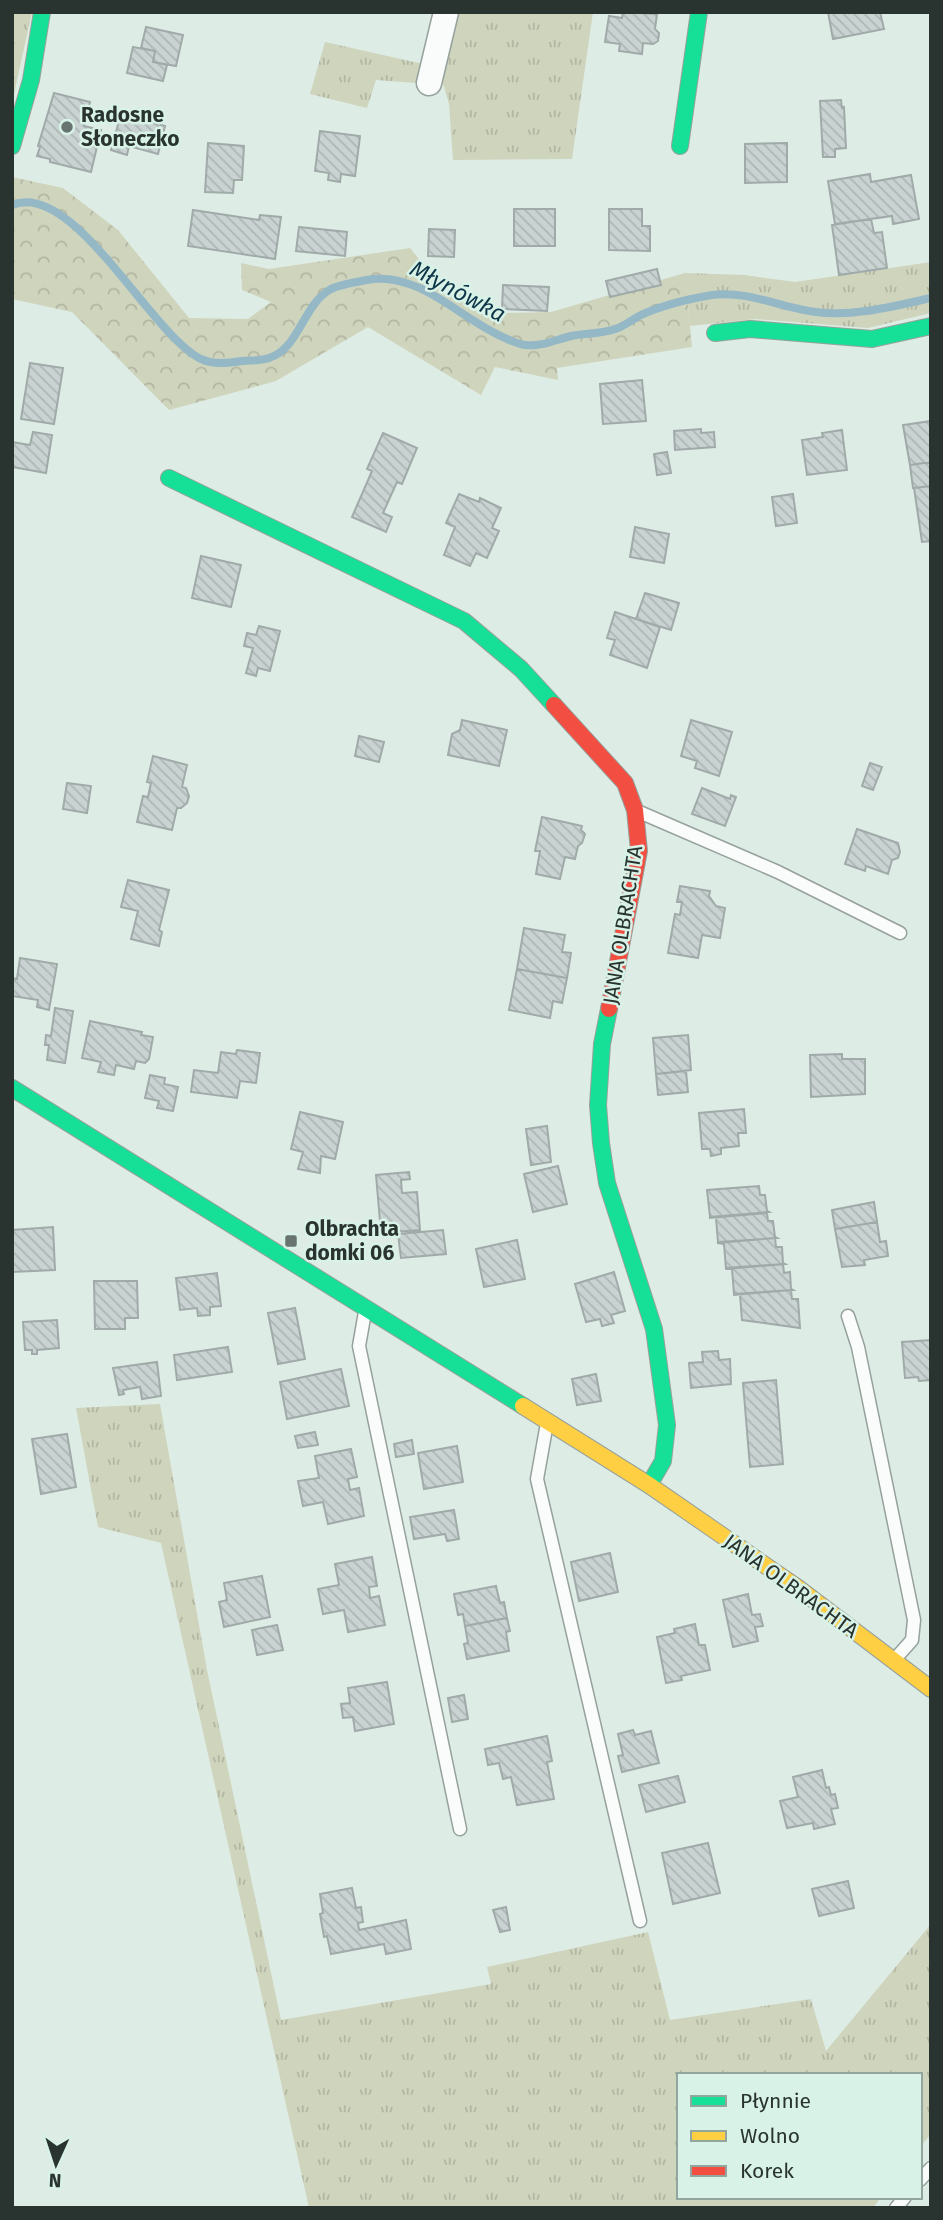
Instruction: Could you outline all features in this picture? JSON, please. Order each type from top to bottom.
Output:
[{"type":"street","points":[[12,146],[31,80],[42,12]]},
{"type":"street","points":[[429,83],[446,12]]},
{"type":"street","points":[[680,146],[699,12]]},
{"type":"street","points":[[715,333],[750,329],[872,339],[931,326]]},
{"type":"street","name":"JANA OLBRACHTA","points":[[169,478],[464,621],[521,669],[625,783],[635,810],[639,851],[602,1044],[598,1104],[607,1183],[654,1329],[667,1424],[663,1461],[649,1485]]},
{"type":"street","name":"JANA OLBRACHTA","points":[[12,1088],[649,1485],[798,1588],[931,1689]]},
{"type":"lane","points":[[635,810],[778,872],[900,933]]},
{"type":"lane","points":[[366,1308],[359,1346],[460,1829]]},
{"type":"lane","points":[[848,1315],[858,1347],[914,1620],[912,1640],[894,1660]]},
{"type":"lane","points":[[547,1422],[537,1479],[640,1921]]},
{"type":"green space","points":[[12,12],[32,12],[12,103]]},
{"type":"green space","points":[[458,12],[593,12],[572,159],[453,160],[449,104],[442,80]]},
{"type":"green space","points":[[325,42],[423,64],[416,83],[376,80],[367,108],[310,94]]},
{"type":"green space","points":[[12,177],[63,188],[118,230],[189,318],[248,319],[271,302],[242,290],[241,263],[269,269],[410,248],[428,270],[468,299],[504,313],[551,312],[685,273],[692,347],[557,368],[558,380],[495,367],[481,395],[368,327],[276,381],[169,410],[72,312],[12,299]]},
{"type":"green space","points":[[931,262],[931,313],[868,328],[756,319],[690,326],[685,273],[745,275],[795,282]]},
{"type":"green space","points":[[160,1404],[207,1670],[281,2020],[491,1984],[487,1967],[648,1932],[670,2020],[811,1999],[826,2051],[931,1924],[931,2134],[922,2145],[922,2073],[677,2073],[677,2199],[880,2199],[873,2208],[309,2208],[161,1543],[98,1527],[76,1408]]},
{"type":"building","points":[[623,12],[657,14],[655,29],[659,33],[658,41],[653,44],[643,43],[642,54],[619,51],[620,44],[605,42],[609,16],[622,18]]},
{"type":"building","points":[[828,12],[880,12],[884,29],[833,39]]},
{"type":"building","points":[[146,27],[183,35],[176,66],[153,62],[155,51],[141,48]]},
{"type":"building","points":[[133,47],[155,51],[153,62],[167,65],[163,81],[127,73]]},
{"type":"building","points":[[54,93],[90,102],[84,126],[101,130],[91,172],[37,156]]},
{"type":"building","points":[[841,100],[842,108],[844,107],[846,148],[835,149],[835,157],[823,157],[820,101]]},
{"type":"building","points":[[140,111],[151,114],[149,122],[165,126],[158,154],[129,146],[127,155],[111,150],[121,114],[139,119]]},
{"type":"building","points":[[320,131],[360,136],[355,176],[341,174],[340,182],[328,180],[329,173],[315,171]]},
{"type":"building","points":[[208,143],[244,146],[242,180],[234,180],[233,193],[205,192]]},
{"type":"building","points":[[787,143],[787,182],[745,183],[745,144]]},
{"type":"building","points":[[870,174],[871,182],[911,175],[919,219],[893,224],[892,216],[835,224],[828,181]]},
{"type":"building","points":[[514,209],[555,209],[555,246],[514,246]]},
{"type":"building","points":[[609,209],[642,209],[642,226],[650,226],[650,251],[609,250]]},
{"type":"building","points":[[193,210],[259,220],[260,215],[281,217],[275,259],[188,246]]},
{"type":"building","points":[[871,219],[874,233],[882,232],[887,268],[839,275],[832,225]]},
{"type":"building","points":[[299,227],[347,232],[345,256],[296,251]]},
{"type":"building","points":[[429,229],[455,230],[454,257],[428,256]]},
{"type":"building","points":[[657,269],[661,285],[610,297],[606,281]]},
{"type":"building","points":[[503,285],[549,287],[547,311],[502,309]]},
{"type":"building","points":[[30,363],[63,368],[54,424],[21,419]]},
{"type":"building","points":[[642,380],[646,421],[603,424],[600,384]]},
{"type":"building","points":[[931,421],[931,462],[910,465],[903,425]]},
{"type":"building","points":[[701,429],[701,433],[714,432],[715,447],[675,450],[674,431]]},
{"type":"building","points":[[842,430],[847,470],[807,475],[802,440],[823,437],[822,433]]},
{"type":"building","points":[[33,432],[52,435],[46,473],[12,467],[12,442],[30,445]]},
{"type":"building","points":[[383,433],[417,448],[402,484],[397,482],[383,513],[392,517],[386,532],[352,517],[372,471],[367,469]]},
{"type":"building","points":[[667,452],[671,473],[657,475],[654,454]]},
{"type":"building","points":[[931,462],[931,486],[913,488],[910,465]]},
{"type":"building","points":[[931,486],[931,541],[922,542],[914,488]]},
{"type":"building","points":[[459,494],[479,502],[480,498],[501,508],[492,528],[499,531],[487,558],[476,553],[470,566],[444,555],[455,527],[446,523]]},
{"type":"building","points":[[793,494],[797,523],[776,526],[772,497]]},
{"type":"building","points":[[635,527],[669,534],[664,563],[630,557]]},
{"type":"building","points":[[201,556],[241,565],[231,607],[192,598]]},
{"type":"building","points":[[645,593],[679,603],[671,630],[636,619]]},
{"type":"building","points":[[615,612],[660,627],[647,668],[610,655],[615,640],[607,638]]},
{"type":"building","points":[[259,626],[280,631],[270,671],[258,668],[256,676],[246,673],[253,648],[244,646],[247,633],[256,635]]},
{"type":"building","points":[[462,720],[507,730],[499,766],[448,755],[452,734],[460,730]]},
{"type":"building","points":[[691,720],[732,732],[719,776],[695,768],[697,761],[681,756]]},
{"type":"building","points":[[359,736],[384,742],[379,762],[355,756]]},
{"type":"building","points":[[153,756],[187,765],[182,787],[186,788],[189,796],[187,803],[177,808],[172,830],[137,822],[143,796],[148,797],[151,783],[147,782]]},
{"type":"building","points":[[870,763],[882,767],[873,790],[862,786]]},
{"type":"building","points":[[67,783],[91,786],[87,813],[63,809]]},
{"type":"building","points":[[702,788],[730,799],[731,795],[736,797],[725,826],[692,814]]},
{"type":"building","points":[[542,817],[582,826],[581,830],[585,834],[575,859],[565,857],[560,879],[536,874],[540,851],[535,851]]},
{"type":"building","points":[[857,829],[898,843],[900,852],[898,858],[892,860],[888,874],[866,866],[865,871],[845,864]]},
{"type":"building","points":[[128,880],[169,890],[159,930],[162,932],[159,946],[131,939],[138,911],[121,907]]},
{"type":"building","points":[[680,886],[710,891],[709,896],[716,906],[725,908],[720,938],[702,935],[698,958],[668,953],[675,914],[680,915],[682,902],[677,902]]},
{"type":"building","points":[[524,928],[565,935],[562,952],[571,953],[567,978],[517,969]]},
{"type":"building","points":[[20,958],[57,964],[49,1010],[37,1007],[38,1000],[12,996],[12,978],[17,979]]},
{"type":"building","points":[[517,969],[567,978],[562,1003],[553,1001],[550,1018],[509,1010]]},
{"type":"building","points":[[55,1008],[73,1011],[65,1063],[47,1060],[49,1045],[45,1045],[46,1035],[51,1036]]},
{"type":"building","points":[[90,1021],[142,1032],[141,1035],[153,1037],[149,1059],[145,1063],[136,1061],[134,1069],[116,1065],[114,1075],[98,1072],[101,1062],[82,1058]]},
{"type":"building","points":[[688,1035],[691,1070],[656,1074],[653,1038]]},
{"type":"building","points":[[237,1050],[260,1053],[256,1083],[240,1081],[237,1098],[191,1092],[194,1070],[218,1073],[221,1052],[236,1054]]},
{"type":"building","points":[[842,1054],[842,1059],[865,1059],[865,1094],[811,1097],[810,1055]]},
{"type":"building","points":[[686,1071],[688,1092],[658,1095],[656,1074]]},
{"type":"building","points":[[150,1075],[165,1078],[164,1084],[178,1087],[173,1111],[157,1108],[159,1101],[145,1098]]},
{"type":"building","points":[[744,1109],[746,1133],[738,1133],[739,1146],[721,1148],[721,1154],[711,1156],[710,1149],[702,1149],[699,1113]]},
{"type":"building","points":[[300,1112],[343,1122],[335,1159],[321,1156],[320,1173],[298,1169],[303,1152],[291,1149]]},
{"type":"building","points":[[547,1126],[551,1162],[531,1165],[526,1129]]},
{"type":"building","points":[[558,1166],[567,1204],[533,1212],[524,1174]]},
{"type":"building","points":[[409,1172],[410,1179],[401,1180],[402,1193],[417,1192],[420,1230],[381,1233],[376,1175]]},
{"type":"building","points":[[759,1186],[760,1195],[765,1195],[769,1212],[710,1217],[707,1190]]},
{"type":"building","points":[[874,1202],[877,1222],[835,1229],[832,1210]]},
{"type":"building","points":[[767,1213],[768,1221],[773,1221],[777,1238],[718,1242],[716,1218],[709,1218]]},
{"type":"building","points":[[877,1222],[880,1242],[886,1241],[888,1256],[864,1260],[865,1265],[842,1267],[835,1229]]},
{"type":"building","points":[[53,1227],[55,1270],[12,1272],[12,1230]]},
{"type":"building","points":[[443,1230],[446,1254],[401,1258],[398,1234]]},
{"type":"building","points":[[775,1238],[776,1247],[782,1247],[785,1264],[726,1269],[724,1244],[717,1243]]},
{"type":"building","points":[[517,1240],[525,1279],[484,1287],[476,1249]]},
{"type":"building","points":[[783,1264],[784,1273],[790,1272],[793,1290],[734,1294],[732,1269],[725,1268]]},
{"type":"building","points":[[614,1272],[625,1311],[611,1315],[614,1323],[602,1326],[600,1319],[586,1322],[575,1284]]},
{"type":"building","points":[[217,1273],[221,1306],[210,1307],[210,1315],[198,1316],[197,1308],[180,1310],[176,1278]]},
{"type":"building","points":[[94,1281],[137,1281],[138,1318],[125,1318],[125,1329],[95,1329]]},
{"type":"building","points":[[791,1290],[792,1299],[798,1299],[800,1328],[742,1320],[740,1295],[733,1295]]},
{"type":"building","points":[[295,1308],[305,1359],[278,1364],[268,1313]]},
{"type":"building","points":[[57,1320],[59,1348],[37,1350],[37,1354],[32,1354],[32,1350],[25,1350],[23,1322]]},
{"type":"building","points":[[931,1340],[931,1380],[905,1378],[902,1342]]},
{"type":"building","points":[[228,1347],[232,1372],[177,1380],[174,1355]]},
{"type":"building","points":[[718,1351],[719,1360],[730,1359],[731,1384],[691,1388],[689,1363],[703,1362],[702,1352]]},
{"type":"building","points":[[157,1362],[161,1396],[142,1399],[140,1387],[123,1390],[124,1394],[119,1395],[113,1368]]},
{"type":"building","points":[[341,1369],[349,1406],[287,1419],[280,1382]]},
{"type":"building","points":[[596,1374],[601,1401],[577,1405],[572,1379]]},
{"type":"building","points":[[776,1380],[783,1464],[750,1467],[743,1383]]},
{"type":"building","points":[[315,1432],[318,1445],[298,1448],[295,1436]]},
{"type":"building","points":[[67,1434],[76,1487],[41,1494],[32,1439]]},
{"type":"building","points":[[412,1440],[414,1454],[396,1457],[394,1444]]},
{"type":"building","points":[[457,1446],[463,1482],[424,1489],[418,1453]]},
{"type":"building","points":[[351,1449],[357,1477],[348,1479],[350,1490],[359,1488],[364,1516],[328,1524],[323,1502],[303,1506],[298,1481],[319,1478],[315,1456]]},
{"type":"building","points":[[454,1510],[459,1539],[447,1541],[445,1534],[414,1539],[410,1517]]},
{"type":"building","points":[[610,1553],[618,1592],[579,1601],[571,1562]]},
{"type":"building","points":[[372,1557],[377,1586],[369,1587],[370,1598],[379,1596],[385,1625],[348,1632],[344,1610],[323,1614],[318,1589],[339,1585],[335,1564]]},
{"type":"building","points":[[262,1576],[270,1617],[224,1627],[219,1602],[227,1600],[224,1583]]},
{"type":"building","points":[[496,1586],[500,1603],[504,1602],[507,1618],[465,1626],[463,1614],[458,1615],[454,1594]]},
{"type":"building","points":[[748,1594],[752,1615],[760,1614],[763,1626],[755,1627],[758,1641],[733,1647],[723,1600]]},
{"type":"building","points":[[507,1618],[510,1631],[506,1632],[509,1651],[467,1659],[465,1626]]},
{"type":"building","points":[[695,1624],[699,1645],[705,1645],[710,1670],[681,1676],[682,1680],[666,1683],[657,1637]]},
{"type":"building","points":[[277,1625],[283,1650],[257,1655],[252,1630]]},
{"type":"building","points":[[387,1682],[394,1724],[355,1731],[353,1717],[343,1718],[341,1704],[350,1703],[348,1688]]},
{"type":"building","points":[[464,1695],[468,1719],[452,1722],[448,1698]]},
{"type":"building","points":[[633,1730],[635,1735],[651,1731],[659,1763],[622,1772],[618,1756],[623,1755],[618,1734]]},
{"type":"building","points":[[547,1736],[552,1761],[547,1762],[554,1799],[517,1805],[511,1777],[503,1779],[499,1763],[488,1765],[485,1749]]},
{"type":"building","points":[[822,1770],[826,1788],[829,1787],[831,1795],[835,1794],[838,1808],[831,1809],[835,1824],[814,1829],[813,1823],[787,1828],[780,1801],[798,1797],[793,1777]]},
{"type":"building","points":[[678,1776],[685,1802],[646,1812],[639,1785]]},
{"type":"building","points":[[708,1843],[720,1893],[673,1904],[662,1853]]},
{"type":"building","points":[[848,1881],[854,1908],[819,1916],[812,1889]]},
{"type":"building","points":[[352,1888],[356,1908],[361,1907],[363,1922],[358,1923],[359,1930],[406,1920],[411,1949],[386,1954],[384,1944],[331,1954],[327,1936],[324,1937],[320,1894]]},
{"type":"building","points":[[506,1907],[510,1930],[500,1932],[493,1910]]},
{"type":"waterway","name":"Młynówka","points":[[12,205],[36,203],[60,215],[85,236],[181,344],[201,359],[216,363],[263,360],[279,353],[295,336],[322,296],[335,287],[373,279],[391,279],[425,291],[489,330],[522,345],[542,344],[571,336],[612,330],[658,308],[712,295],[738,295],[803,310],[830,313],[874,310],[931,298]]},
{"type":"traffic: fast","points":[[12,146],[31,80],[42,12]]},
{"type":"traffic: fast","points":[[680,146],[699,12]]},
{"type":"traffic: fast","points":[[715,333],[750,329],[872,339],[931,326]]},
{"type":"traffic: fast","points":[[169,478],[464,621],[521,669],[554,705]]},
{"type":"traffic: fast","points":[[609,1009],[602,1044],[598,1105],[601,1143],[607,1183],[654,1329],[667,1425],[663,1461],[649,1485]]},
{"type":"traffic: fast","points":[[12,1088],[523,1406]]},
{"type":"traffic: slow","points":[[523,1406],[649,1485],[798,1588],[931,1689]]},
{"type":"traffic: jam","points":[[554,705],[625,783],[635,810],[639,851],[609,1009]]},
{"type":"place","name":"Radosne Słoneczko","points":[[67,127]]},
{"type":"place","name":"Olbrachta domki 06","points":[[291,1241]]}]
